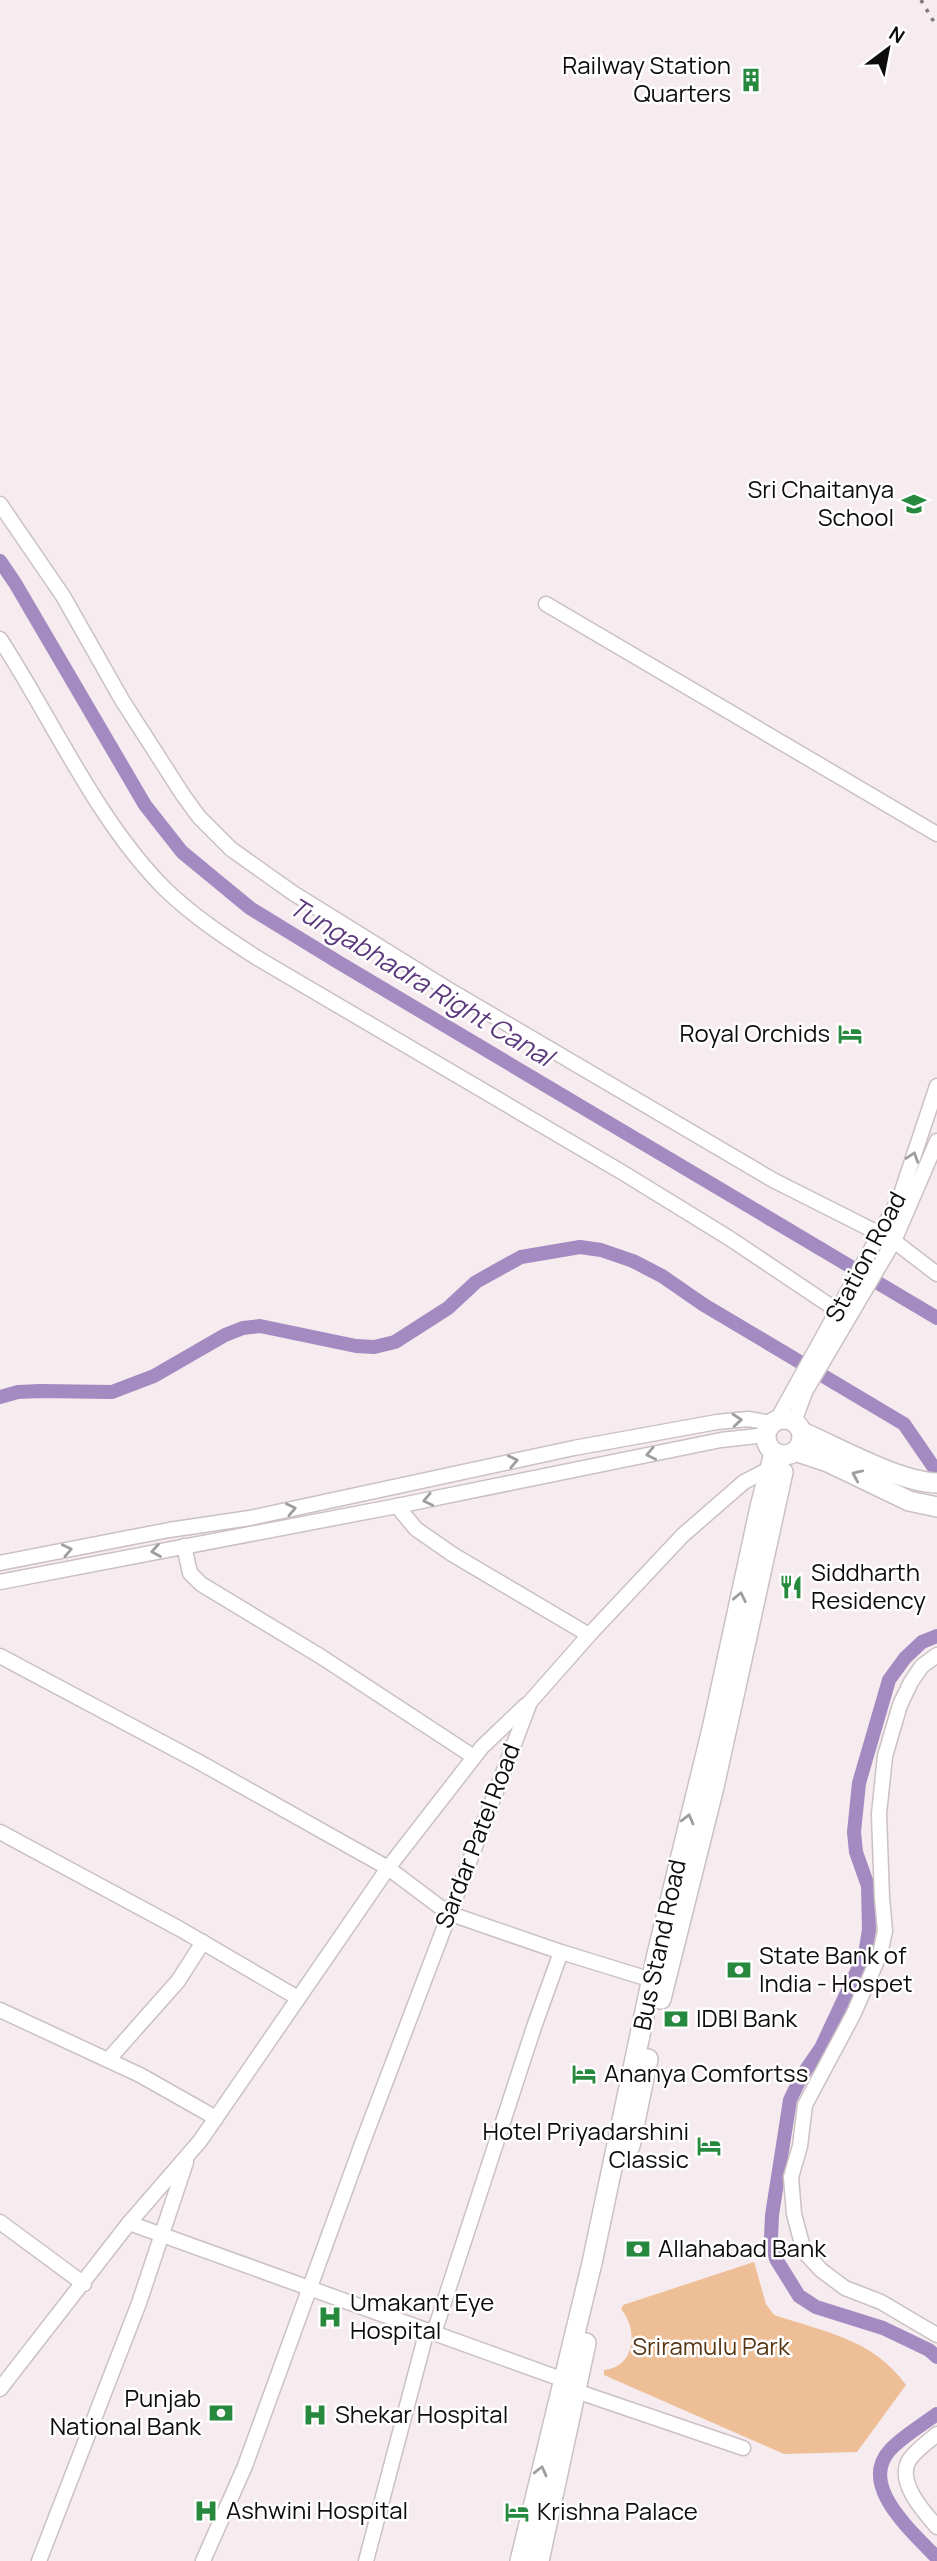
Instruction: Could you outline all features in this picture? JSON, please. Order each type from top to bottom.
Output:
[{"type":"main road","points":[[782,1440],[930,1483]]},
{"type":"main road","points":[[782,1440],[916,1504],[937,1507]]},
{"type":"main road","name":"Bus Stand Road","points":[[539,2561],[570,2385],[659,1980],[714,1787],[782,1440]]},
{"type":"main road","name":"Bus Stand Road","points":[[520,2561],[570,2385]]},
{"type":"street","points":[[0,504],[64,596],[122,701],[183,796],[199,817],[231,849],[293,893],[446,988],[773,1180],[885,1241],[937,1274]]},
{"type":"street","points":[[546,604],[937,834]]},
{"type":"street","points":[[0,639],[111,821],[165,888],[193,913],[259,959],[846,1306]]},
{"type":"street","name":"Station Road","points":[[885,1241],[937,1086]]},
{"type":"street","name":"Station Road","points":[[885,1241],[937,1141]]},
{"type":"street","points":[[782,1440],[800,1388],[885,1241]]},
{"type":"street","points":[[0,1563],[250,1518],[574,1448],[717,1422],[748,1419],[782,1440]]},
{"type":"street","points":[[0,1581],[397,1506],[721,1440],[782,1440]]},
{"type":"street","name":"Sardar Patel Road","points":[[202,2561],[245,2466],[448,1913],[530,1702],[682,1535],[744,1482],[782,1440]]},
{"type":"street","points":[[397,1506],[415,1529],[434,1542],[589,1635]]},
{"type":"street","points":[[184,1546],[190,1573],[201,1584],[320,1656],[474,1757]]},
{"type":"street","points":[[937,1655],[922,1666],[911,1682],[900,1705],[885,1756],[879,1814],[885,1931],[880,1954],[853,2015],[806,2105],[792,2177],[794,2214],[807,2255],[821,2270],[845,2288],[881,2302],[937,2335]]},
{"type":"street","points":[[0,1656],[199,1762],[388,1868],[448,1913],[561,1952],[659,1980]]},
{"type":"street","points":[[0,2389],[129,2223],[216,2118],[388,1868],[474,1757],[530,1702]]},
{"type":"street","points":[[0,1832],[298,1997]]},
{"type":"street","points":[[108,2060],[178,1981],[203,1942]]},
{"type":"street","points":[[366,2561],[431,2331],[561,1952]]},
{"type":"street","points":[[0,2010],[139,2075],[216,2118]]},
{"type":"street","points":[[39,2561],[139,2303],[188,2155]]},
{"type":"street","points":[[0,2222],[84,2284]]},
{"type":"street","points":[[129,2223],[431,2331],[743,2448]]},
{"type":"street","points":[[937,2434],[912,2456],[906,2471],[907,2482],[913,2494],[937,2527]]},
{"type":"green space","name":"Sriramulu Park","points":[[754,2262],[766,2304],[774,2315],[829,2332],[863,2347],[893,2369],[906,2385],[857,2452],[784,2454],[604,2375],[604,2370],[623,2362],[631,2346],[632,2336],[621,2309],[623,2305]]},
{"type":"waterway","name":"Tungabhadra Right Canal","points":[[0,561],[145,805],[182,852],[250,908],[937,1318]]},
{"type":"waterway","points":[[0,1397],[18,1392],[40,1391],[112,1392],[154,1376],[225,1335],[243,1328],[260,1326],[356,1346],[374,1347],[395,1342],[448,1308],[476,1282],[521,1257],[580,1247],[601,1250],[633,1261],[662,1276],[704,1305],[904,1424],[937,1472]]},
{"type":"waterway","points":[[937,1636],[922,1642],[905,1658],[889,1680],[859,1783],[854,1832],[856,1852],[868,1886],[869,1930],[865,1954],[821,2048],[801,2077],[790,2100],[772,2215],[771,2238],[776,2259],[799,2296],[816,2307],[883,2328],[929,2350],[937,2357]]},
{"type":"waterway","points":[[937,2414],[890,2450],[882,2464],[880,2479],[884,2493],[903,2522],[937,2558]]},
{"type":"railway","points":[[921,0],[937,27]]},
{"type":"place","name":"Railway Station Quarters","points":[[751,80]]},
{"type":"place","name":"Sri Chaitanya School","points":[[914,504]]},
{"type":"place","name":"Royal Orchids","points":[[850,1034]]},
{"type":"place","name":"Siddharth Residency","points":[[791,1587]]},
{"type":"place","name":"State Bank of India - Hospet","points":[[739,1970]]},
{"type":"place","name":"IDBI Bank","points":[[676,2019]]},
{"type":"place","name":"Ananya Comfortss","points":[[584,2074]]},
{"type":"place","name":"Hotel Priyadarshini Classic","points":[[709,2146]]},
{"type":"place","name":"Allahabad Bank","points":[[638,2249]]},
{"type":"place","name":"Umakant Eye Hospital","points":[[330,2317]]},
{"type":"place","name":"Punjab National Bank","points":[[221,2413]]},
{"type":"place","name":"Shekar Hospital","points":[[315,2415]]},
{"type":"place","name":"Ashwini Hospital","points":[[206,2511]]},
{"type":"place","name":"Krishna Palace","points":[[517,2512]]}]
